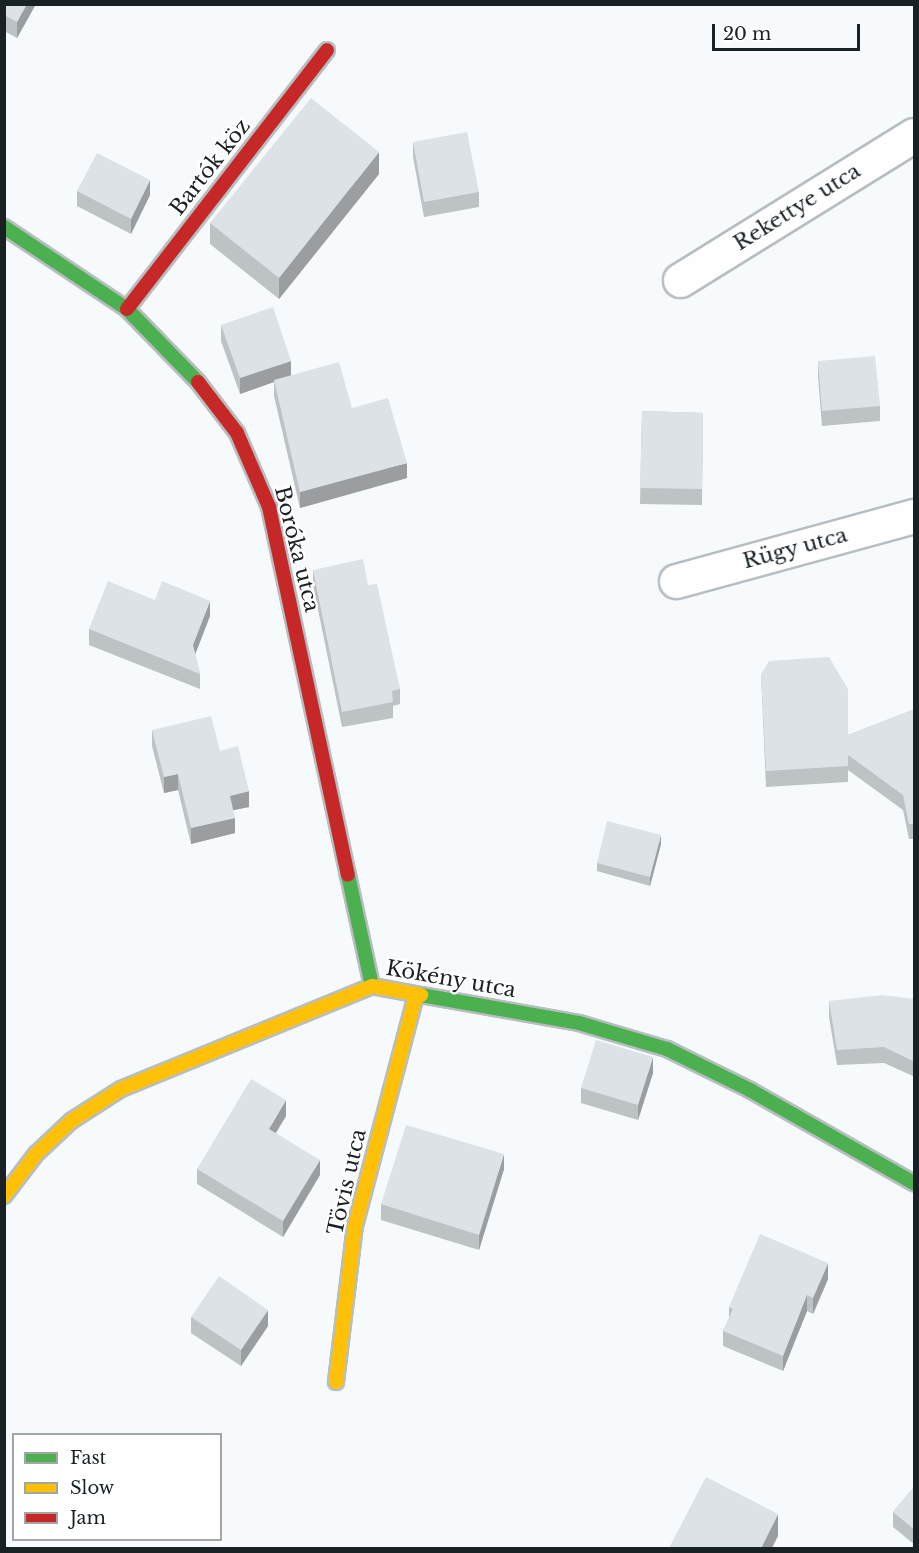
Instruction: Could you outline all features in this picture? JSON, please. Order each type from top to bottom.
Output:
[{"type":"street","name":"Bartók köz","points":[[127,309],[327,50]]},
{"type":"street","name":"Rekettye utca","points":[[680,280],[915,135]]},
{"type":"street","name":"Boróka utca","points":[[4,226],[127,309],[194,375],[237,433],[269,507],[372,986]]},
{"type":"street","name":"Rügy utca","points":[[676,580],[915,516]]},
{"type":"street","name":"Kökény utca","points":[[4,1196],[36,1154],[71,1120],[121,1089],[372,986],[579,1023],[667,1049],[750,1090],[915,1183]]},
{"type":"street","name":"Tövis utca","points":[[336,1382],[355,1226],[416,995]]},
{"type":"building","points":[[4,4],[27,4],[17,22],[4,15]]},
{"type":"building","points":[[311,98],[379,152],[279,278],[210,223]]},
{"type":"building","points":[[467,132],[479,192],[424,202],[413,142]]},
{"type":"building","points":[[97,153],[150,180],[131,219],[77,191]]},
{"type":"building","points":[[273,307],[291,361],[240,378],[221,325]]},
{"type":"building","points":[[875,356],[880,406],[822,411],[818,361]]},
{"type":"building","points":[[339,362],[352,408],[388,398],[407,463],[300,492],[274,380]]},
{"type":"building","points":[[642,411],[703,413],[702,489],[640,488]]},
{"type":"building","points":[[363,559],[368,585],[377,584],[400,689],[392,691],[393,702],[342,712],[313,570]]},
{"type":"building","points":[[108,581],[155,600],[162,581],[210,601],[193,645],[200,674],[89,629]]},
{"type":"building","points":[[829,657],[848,689],[848,735],[915,709],[915,824],[909,824],[903,795],[848,755],[848,766],[766,771],[761,674],[769,661]]},
{"type":"building","points":[[211,716],[220,751],[238,746],[249,791],[230,796],[235,818],[191,828],[178,774],[164,777],[152,730]]},
{"type":"building","points":[[607,821],[661,835],[650,877],[597,863]]},
{"type":"building","points":[[882,995],[915,999],[915,1062],[884,1047],[837,1050],[829,1001]]},
{"type":"building","points":[[596,1040],[653,1057],[638,1105],[581,1088]]},
{"type":"building","points":[[251,1079],[286,1100],[269,1129],[320,1160],[283,1221],[197,1169]]},
{"type":"building","points":[[406,1125],[504,1154],[479,1235],[381,1204]]},
{"type":"building","points":[[760,1234],[828,1263],[813,1298],[807,1295],[783,1356],[723,1331],[733,1309],[729,1307]]},
{"type":"building","points":[[219,1276],[268,1310],[241,1350],[191,1317]]},
{"type":"building","points":[[706,1477],[778,1514],[761,1548],[669,1548]]},
{"type":"building","points":[[915,1486],[915,1530],[893,1512]]},
{"type":"traffic: fast","points":[[4,227],[127,309],[198,382]]},
{"type":"traffic: fast","points":[[348,875],[372,986]]},
{"type":"traffic: fast","points":[[421,995],[579,1023],[667,1049],[750,1090],[914,1183]]},
{"type":"traffic: slow","points":[[4,1196],[36,1154],[71,1121],[121,1089],[372,986],[421,995]]},
{"type":"traffic: slow","points":[[336,1382],[355,1226],[416,995]]},
{"type":"traffic: jam","points":[[127,309],[327,50]]},
{"type":"traffic: jam","points":[[198,382],[237,433],[269,507],[348,875]]}]
